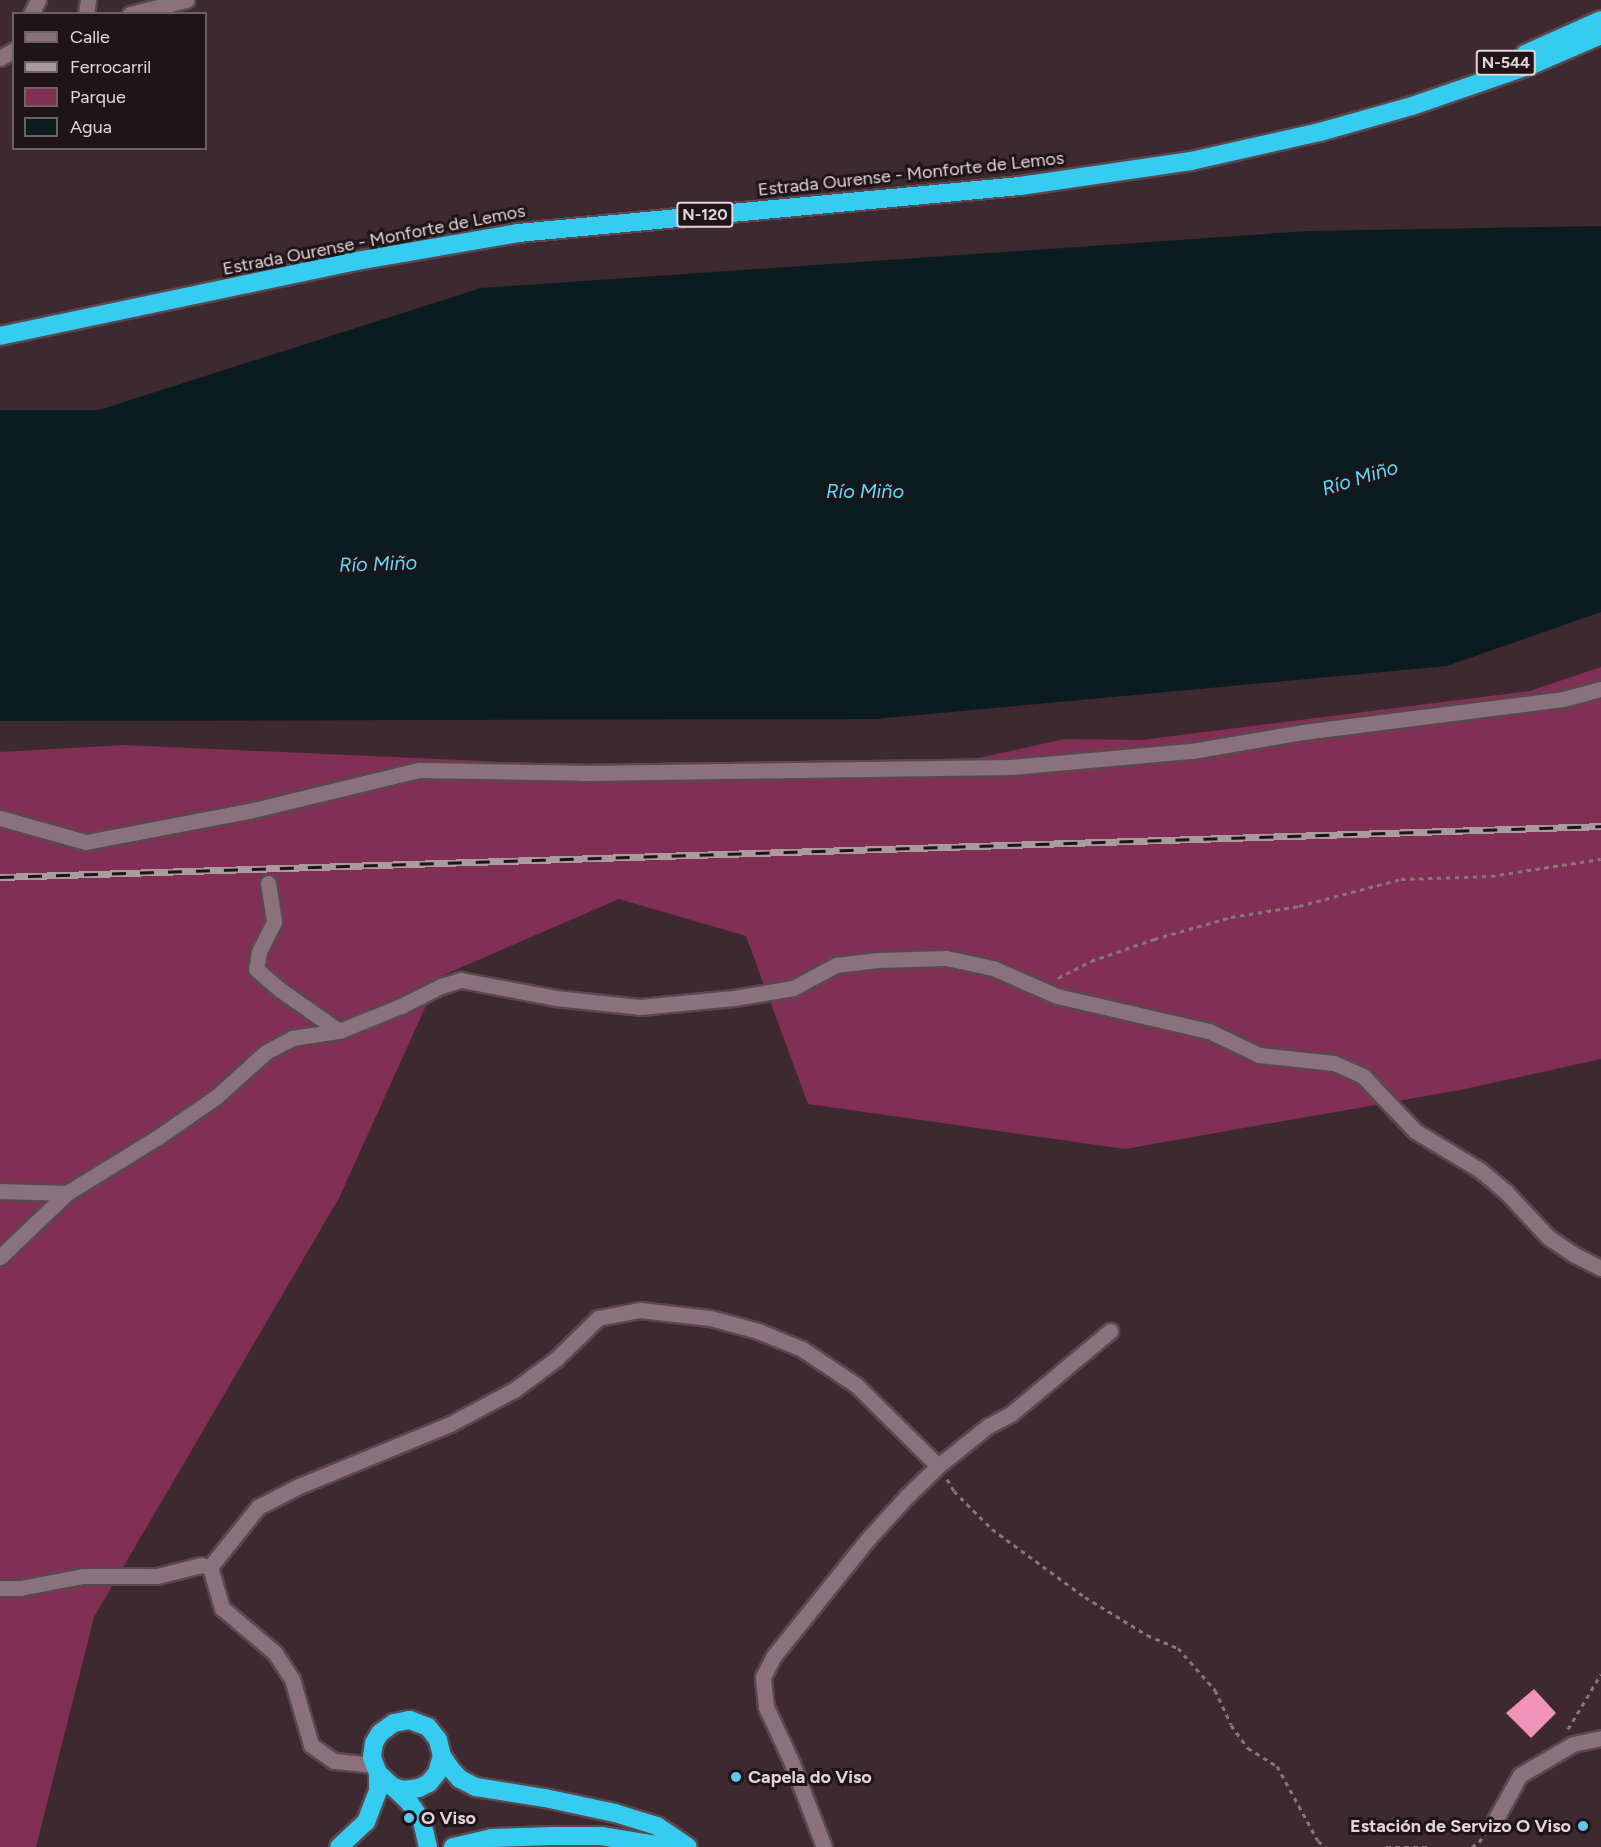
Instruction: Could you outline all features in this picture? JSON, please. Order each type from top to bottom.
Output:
[{"type":"highway","name":"N-544","points":[[1412,106],[1601,20]]},
{"type":"highway","name":"Estrada Ourense - Monforte de Lemos","points":[[0,336],[356,261],[518,233],[1020,186],[1191,161],[1320,132],[1412,106],[1534,64],[1601,35]]},
{"type":"highway","points":[[428,1847],[422,1821],[409,1802],[381,1774],[372,1757],[374,1743],[380,1733],[394,1723],[410,1720],[428,1727],[438,1740],[442,1756],[460,1779],[476,1787],[545,1798],[615,1813],[657,1826],[688,1847]]},
{"type":"highway","points":[[422,1821],[433,1778],[442,1756]]},
{"type":"highway","points":[[381,1774],[403,1790],[419,1788],[433,1778]]},
{"type":"highway","points":[[339,1847],[366,1822],[378,1791],[381,1774]]},
{"type":"highway","points":[[453,1847],[502,1838],[601,1836],[668,1847]]},
{"type":"highway","points":[[610,1847],[628,1840]]},
{"type":"street","points":[[138,12],[186,0]]},
{"type":"street","points":[[0,818],[86,842],[249,811],[419,770],[583,773],[1011,767],[1192,751],[1303,732],[1563,699],[1601,689]]},
{"type":"street","points":[[268,883],[274,922],[259,952],[256,969],[279,989],[339,1031]]},
{"type":"street","points":[[0,1257],[67,1193],[105,1172],[216,1097],[266,1052],[292,1038],[339,1031],[401,1006],[441,986],[461,981],[555,998],[640,1007],[734,999],[793,988],[836,965],[878,960],[946,958],[993,968],[1057,996],[1170,1020],[1209,1031],[1259,1055],[1334,1063],[1363,1076],[1415,1131],[1480,1170],[1507,1193],[1548,1237],[1573,1254],[1601,1268]]},
{"type":"street","points":[[0,1191],[67,1193]]},
{"type":"street","points":[[210,1567],[258,1507],[299,1486],[450,1424],[514,1390],[555,1359],[598,1318],[640,1310],[710,1318],[758,1331],[802,1349],[856,1385],[938,1466]]},
{"type":"street","points":[[824,1847],[792,1763],[766,1707],[763,1677],[773,1657],[867,1540],[938,1466],[988,1426],[1012,1413],[1110,1331]]},
{"type":"street","points":[[0,1588],[20,1588],[82,1576],[157,1576],[201,1565],[210,1567]]},
{"type":"street","points":[[210,1567],[222,1608],[275,1653],[292,1679],[311,1745],[334,1761],[381,1774]]},
{"type":"street","points":[[1495,1820],[1520,1775],[1573,1744],[1601,1738]]},
{"type":"path","points":[[1041,988],[1091,961],[1154,939],[1231,917],[1299,906],[1401,879],[1491,876],[1601,859]]},
{"type":"path","points":[[938,1466],[954,1491],[992,1528],[1085,1597],[1148,1635],[1178,1648],[1215,1690],[1231,1725],[1248,1748],[1277,1766],[1318,1841],[1326,1847]]},
{"type":"path","points":[[1564,1734],[1601,1674]]},
{"type":"path","points":[[1472,1847],[1479,1842],[1495,1820]]},
{"type":"path","points":[[1386,1847],[1431,1847]]},
{"type":"green space","points":[[1601,667],[1601,1059],[1460,1090],[1125,1149],[808,1104],[746,936],[619,899],[439,977],[339,1198],[94,1617],[36,1847],[0,1847],[0,752],[124,745],[882,779],[1065,739],[1141,740],[1530,691]]},
{"type":"water","name":"Río Miño","points":[[1601,226],[1601,612],[1447,666],[876,719],[0,721],[0,410],[99,410],[481,288],[1308,231]]},
{"type":"building","points":[[1534,1689],[1556,1713],[1531,1738],[1506,1713]]},
{"type":"railway","points":[[0,877],[1601,826]]},
{"type":"place","name":"Capela do Viso","points":[[736,1777]]},
{"type":"place","name":"O Viso","points":[[409,1818]]},
{"type":"place","name":"Estación de Servizo O Viso","points":[[1583,1826]]}]
